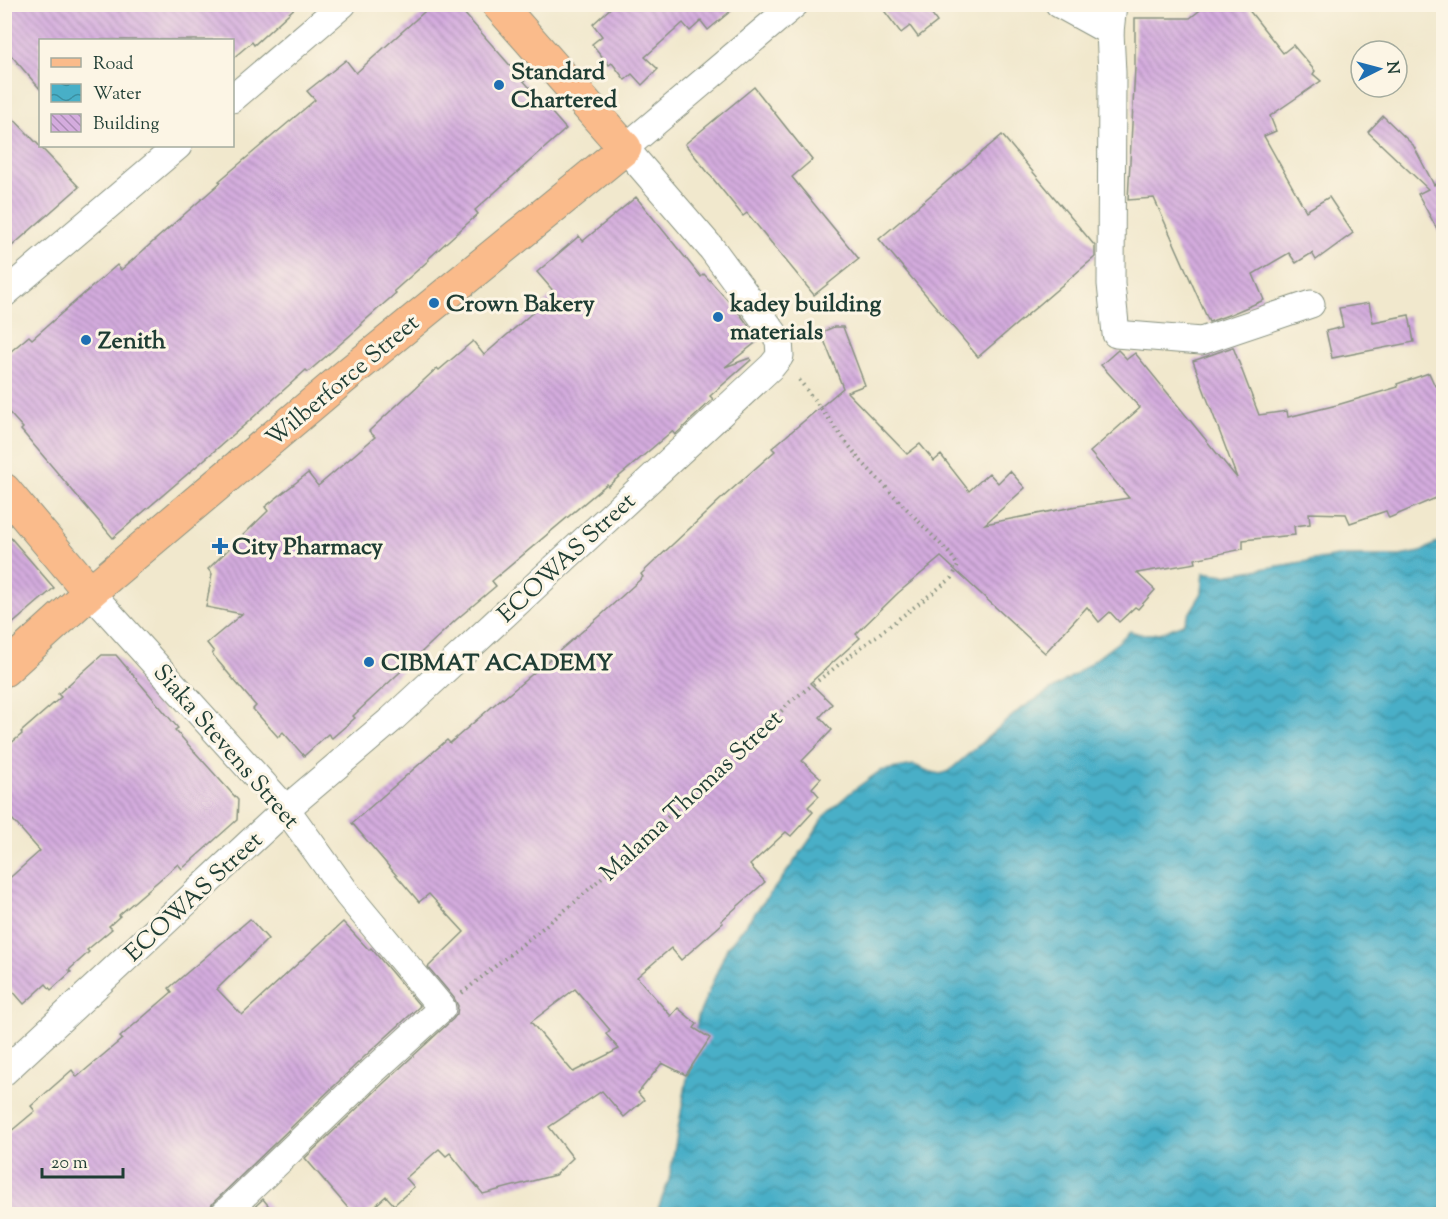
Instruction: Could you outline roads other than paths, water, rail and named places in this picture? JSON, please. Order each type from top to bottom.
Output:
[{"type":"main road","points":[[498,4],[625,148]]},
{"type":"main road","name":"Wilberforce Street","points":[[4,670],[90,592],[351,372],[625,148]]},
{"type":"main road","name":"Siaka Stevens Street","points":[[4,490],[90,592]]},
{"type":"street","points":[[234,97],[342,4]]},
{"type":"street","name":"Wilberforce Street","points":[[625,148],[795,4]]},
{"type":"street","points":[[1059,4],[1110,32]]},
{"type":"street","points":[[1113,4],[1110,32],[1112,73],[1111,284],[1116,334],[1201,341],[1311,304]]},
{"type":"street","points":[[4,294],[177,147]]},
{"type":"street","name":"ECOWAS Street","points":[[4,1072],[286,809],[392,719],[772,366],[780,356],[779,340],[712,249],[625,148]]},
{"type":"street","name":"Siaka Stevens Street","points":[[90,592],[286,809],[348,895],[442,1008],[374,1070],[224,1215]]},
{"type":"water","points":[[1443,539],[1443,1214],[656,1214],[669,1180],[698,1017],[727,948],[781,880],[824,816],[851,792],[880,771],[914,765],[940,774],[949,771],[1019,710],[1073,676],[1130,631],[1152,634],[1183,624],[1202,593],[1204,572],[1225,575],[1338,556],[1400,556],[1421,552]]},
{"type":"place","name":"Standard Chartered","points":[[499,85]]},
{"type":"place","name":"Crown Bakery","points":[[434,303]]},
{"type":"place","name":"kadey building materials","points":[[718,317]]},
{"type":"place","name":"Zenith","points":[[86,340]]},
{"type":"place","name":"City Pharmacy","points":[[220,546]]},
{"type":"place","name":"CIBMAT ACADEMY","points":[[369,662]]}]
